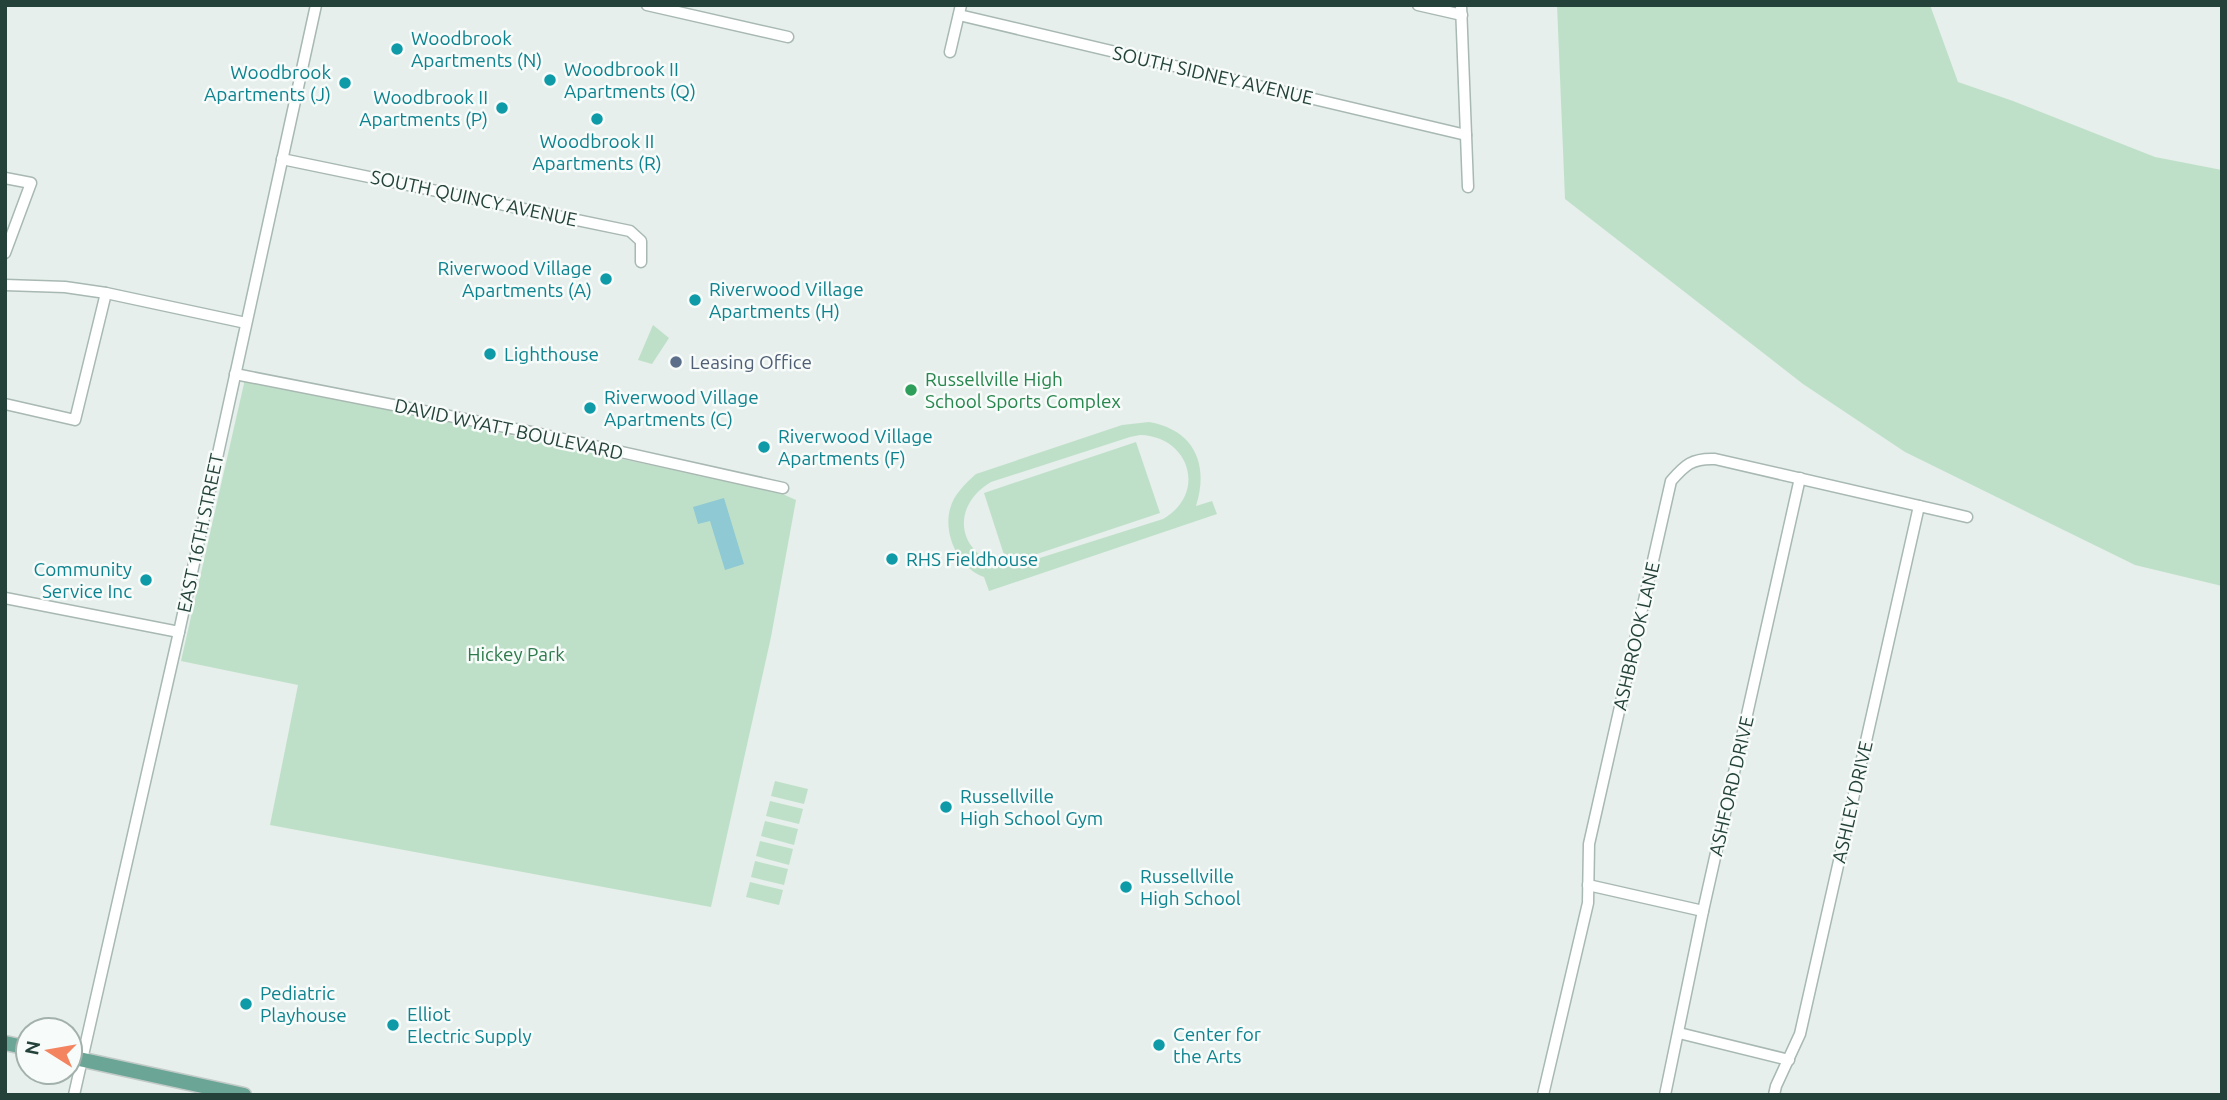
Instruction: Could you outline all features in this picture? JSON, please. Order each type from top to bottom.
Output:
[{"type":"main road","points":[[84,1060],[244,1095]]},
{"type":"street","name":"EAST 16TH STREET","points":[[84,1025],[179,632],[316,5]]},
{"type":"street","points":[[647,5],[788,37]]},
{"type":"street","points":[[1418,5],[1461,10],[1468,187]]},
{"type":"street","points":[[950,52],[960,10]]},
{"type":"street","name":"SOUTH SIDNEY AVENUE","points":[[960,10],[1466,135]]},
{"type":"street","name":"SOUTH QUINCY AVENUE","points":[[282,159],[630,230],[641,241],[641,262]]},
{"type":"street","points":[[5,178],[31,183],[5,253]]},
{"type":"street","points":[[5,285],[65,287],[106,293],[246,323]]},
{"type":"street","points":[[5,404],[75,420],[106,293]]},
{"type":"street","name":"DAVID WYATT BOULEVARD","points":[[234,374],[536,433],[783,488]]},
{"type":"street","name":"ASHBROOK LANE","points":[[1543,1095],[1588,904],[1589,844],[1671,481],[1685,465],[1702,459],[1715,459],[1967,517]]},
{"type":"street","name":"ASHFORD DRIVE","points":[[1665,1095],[1703,911],[1800,478]]},
{"type":"street","name":"ASHLEY DRIVE","points":[[1774,1095],[1800,1034],[1808,1003],[1919,506]]},
{"type":"street","points":[[5,598],[179,632]]},
{"type":"street","points":[[1588,885],[1703,911]]},
{"type":"street","points":[[1679,1033],[1789,1060]]},
{"type":"green space","points":[[1557,5],[1930,5],[1958,82],[2155,157],[2222,170],[2222,586],[2135,565],[1905,452],[1803,384],[1565,199]]},
{"type":"green space","points":[[653,325],[669,338],[652,364],[638,360]]},
{"type":"green space","name":"Hickey Park","points":[[245,379],[778,492],[796,500],[771,637],[711,907],[270,825],[298,685],[181,661]]},
{"type":"green space","points":[[1149,422],[1165,426],[1188,441],[1195,452],[1201,477],[1196,506],[1212,501],[1217,514],[989,591],[984,577],[967,566],[951,540],[948,519],[954,499],[960,490],[976,474],[1122,425]],"holes":[[[1140,435],[1157,438],[1171,445],[1181,455],[1187,468],[1188,481],[1185,495],[1177,508],[1163,519],[1011,567],[994,563],[970,545],[964,519],[968,506],[977,493],[991,482],[1130,437]]]},
{"type":"green space","points":[[1136,442],[1160,513],[1007,564],[984,493]]},
{"type":"green space","points":[[775,781],[808,789],[804,804],[771,796]]},
{"type":"green space","points":[[770,801],[803,809],[799,824],[766,816]]},
{"type":"green space","points":[[765,821],[798,829],[794,845],[761,836]]},
{"type":"green space","points":[[760,841],[793,849],[789,865],[756,856]]},
{"type":"green space","points":[[755,861],[788,869],[784,885],[751,877]]},
{"type":"green space","points":[[750,882],[783,890],[779,905],[746,897]]},
{"type":"water","points":[[724,498],[744,564],[725,570],[710,521],[698,524],[693,507]]},
{"type":"place","name":"Woodbrook Apartments (N)","points":[[397,49]]},
{"type":"place","name":"Woodbrook II Apartments (Q)","points":[[550,80]]},
{"type":"place","name":"Woodbrook Apartments (J)","points":[[345,83]]},
{"type":"place","name":"Woodbrook II Apartments (P)","points":[[502,108]]},
{"type":"place","name":"Woodbrook II Apartments (R)","points":[[597,119]]},
{"type":"place","name":"Riverwood Village Apartments (A)","points":[[606,279]]},
{"type":"place","name":"Riverwood Village Apartments (H)","points":[[695,300]]},
{"type":"place","name":"Lighthouse","points":[[490,354]]},
{"type":"place","name":"Leasing Office","points":[[676,362]]},
{"type":"place","name":"Russellville High School Sports Complex","points":[[911,390]]},
{"type":"place","name":"Riverwood Village Apartments (C)","points":[[590,408]]},
{"type":"place","name":"Riverwood Village Apartments (F)","points":[[764,447]]},
{"type":"place","name":"RHS Fieldhouse","points":[[892,559]]},
{"type":"place","name":"Community Service Inc","points":[[146,580]]},
{"type":"place","name":"Russellville High School Gym","points":[[946,807]]},
{"type":"place","name":"Russellville High School","points":[[1126,887]]},
{"type":"place","name":"Pediatric Playhouse","points":[[246,1004]]},
{"type":"place","name":"Elliot Electric Supply","points":[[393,1025]]},
{"type":"place","name":"Center for the Arts","points":[[1159,1045]]}]
